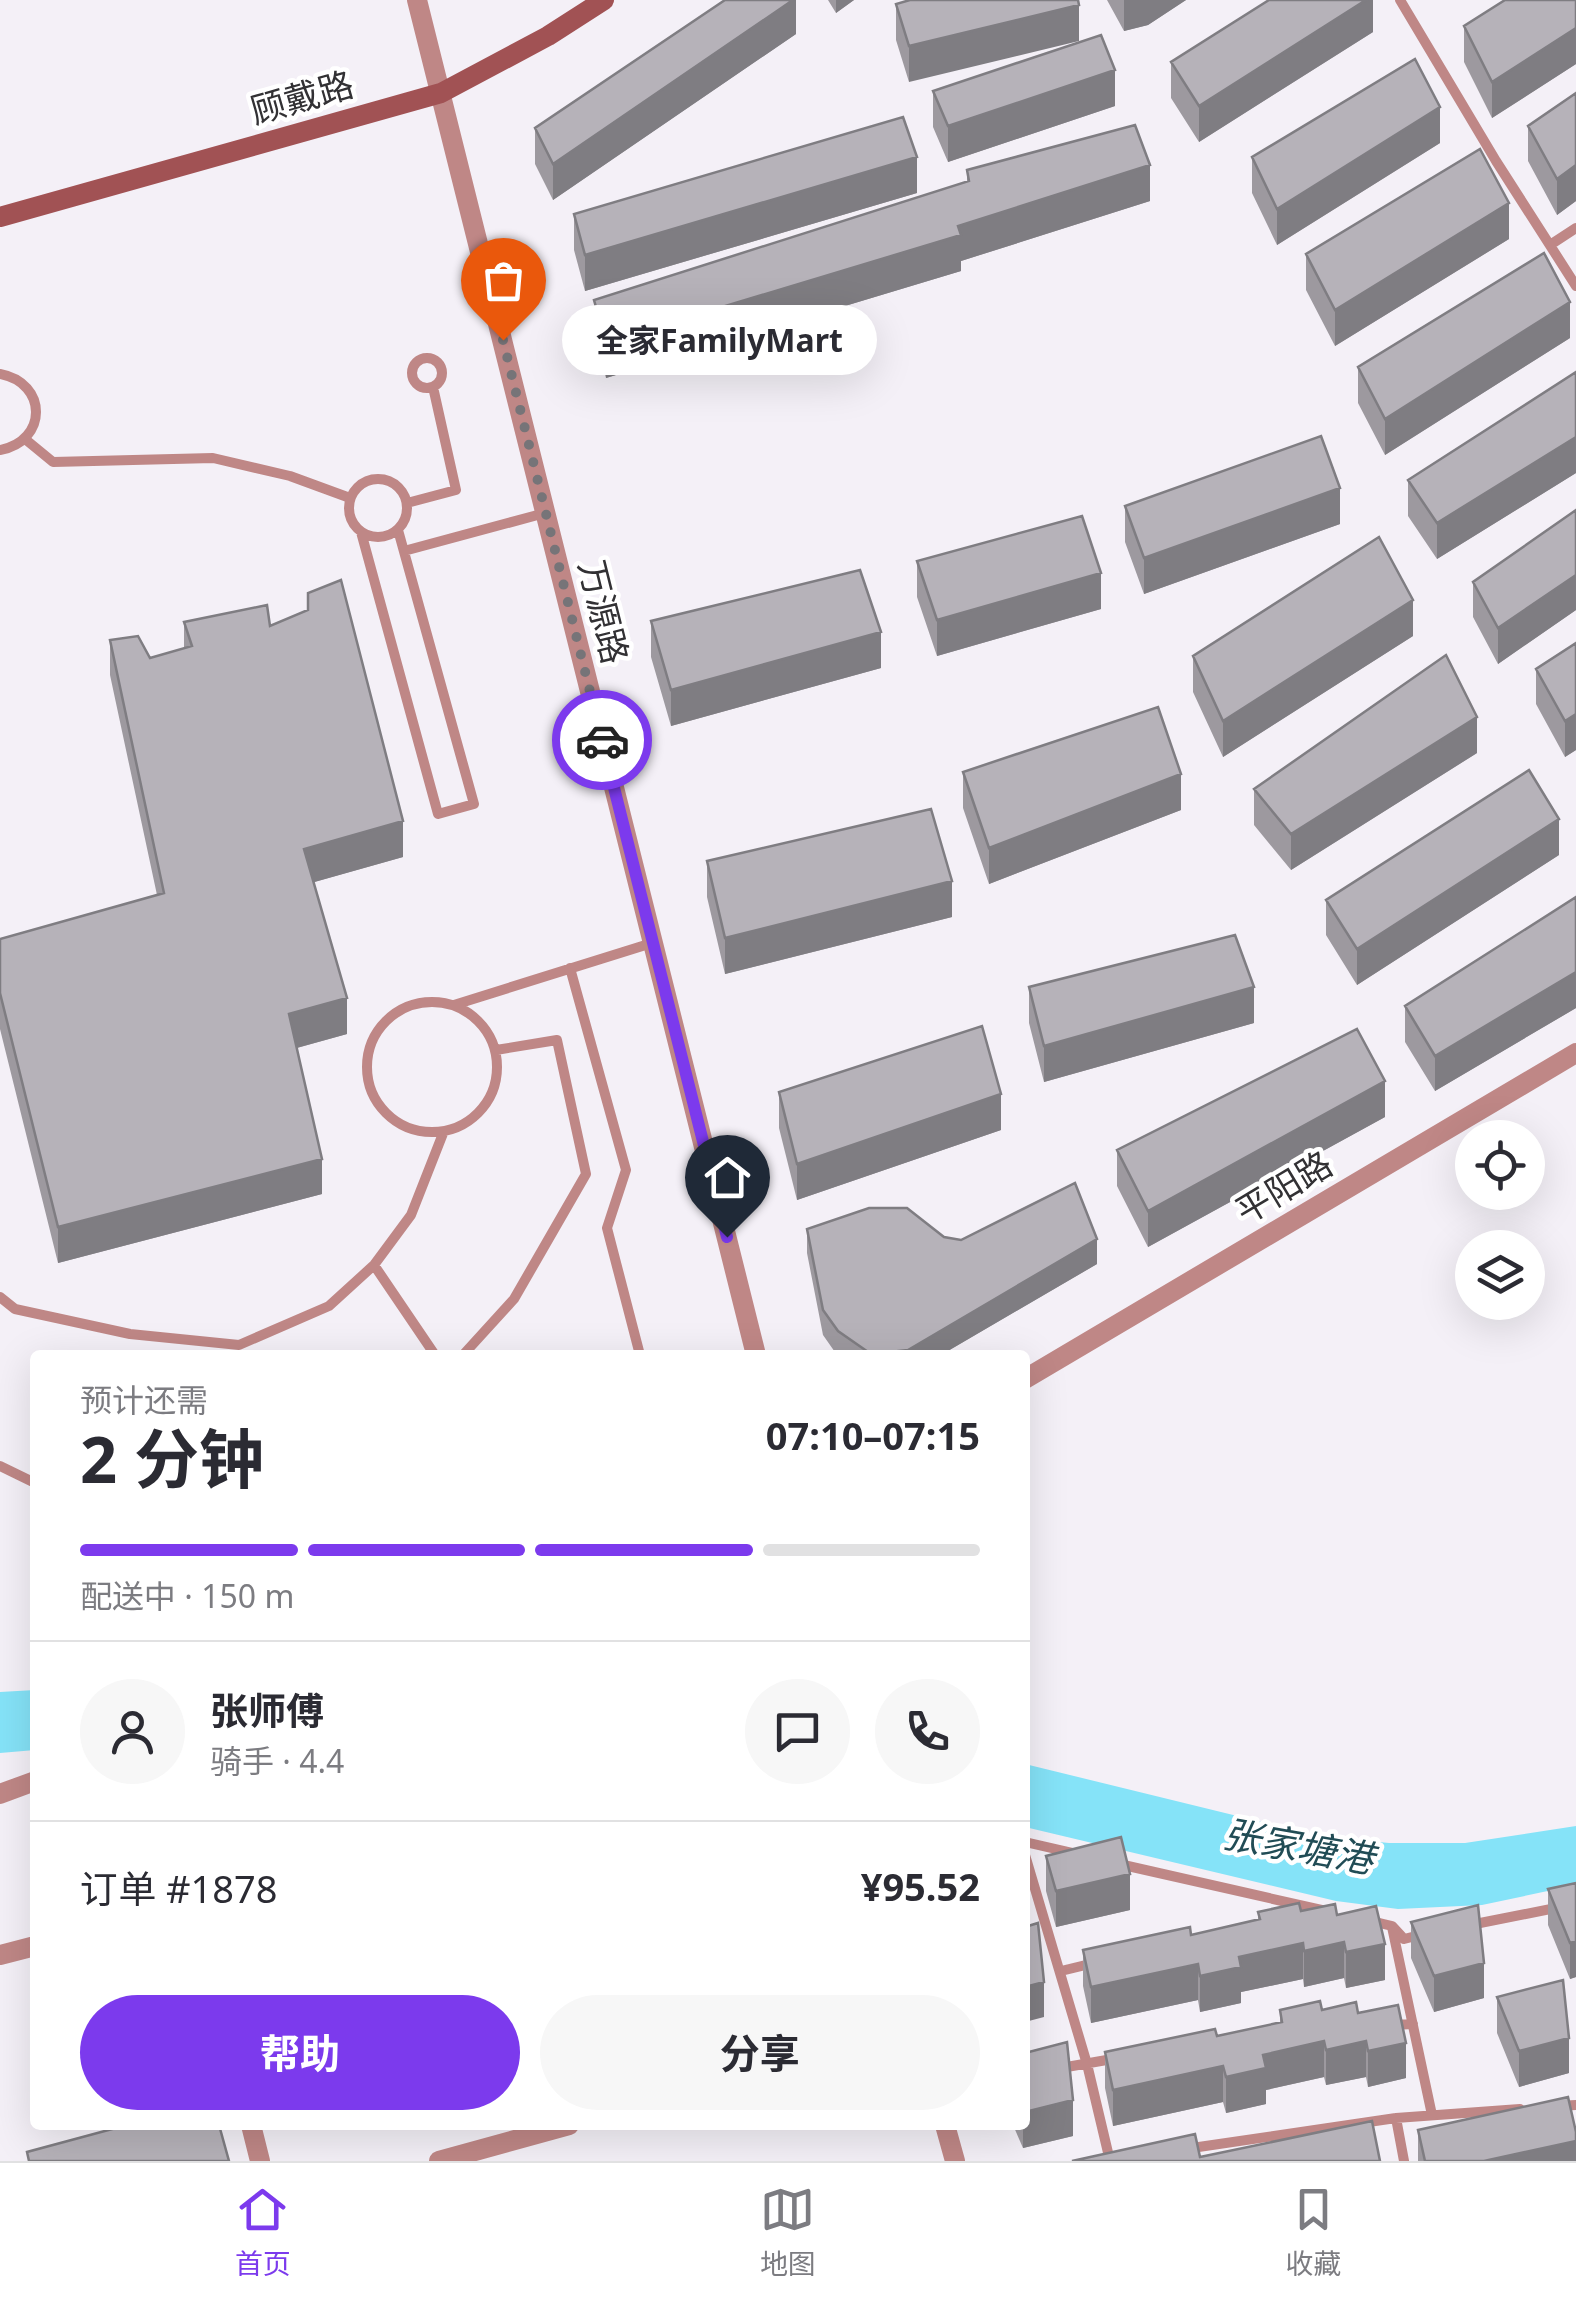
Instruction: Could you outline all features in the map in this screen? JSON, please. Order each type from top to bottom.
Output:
[{"type":"main road","name":"顾戴路","points":[[0,217],[440,93],[548,36],[604,0]]},
{"type":"street","name":"万源路","points":[[418,0],[755,1350]]},
{"type":"street","name":"平阳路","points":[[1030,1377],[1576,1053]]},
{"type":"street","points":[[0,1794],[30,1783]]},
{"type":"street","points":[[0,1956],[30,1947]]},
{"type":"street","points":[[252,2130],[260,2161]]},
{"type":"street","points":[[439,2161],[551,2130]]},
{"type":"street","points":[[947,2130],[954,2161]]},
{"type":"lane","points":[[1400,0],[1576,286]]},
{"type":"lane","points":[[1550,245],[1576,228]]},
{"type":"lane","points":[[0,374],[24,384],[36,404],[36,417],[25,439],[0,450]]},
{"type":"lane","points":[[407,503],[456,490],[432,387]]},
{"type":"lane","points":[[25,439],[53,462],[212,458],[290,476],[350,498]]},
{"type":"lane","points":[[361,532],[380,537],[398,530],[407,503],[398,486],[380,478],[362,483],[350,498],[350,516],[361,532],[438,814],[474,804],[398,530]]},
{"type":"lane","points":[[404,551],[545,513]]},
{"type":"lane","points":[[454,1005],[652,943]]},
{"type":"lane","points":[[570,968],[626,1170],[607,1228],[639,1350]]},
{"type":"lane","points":[[432,1001],[454,1005],[488,1030],[496,1050],[498,1072],[487,1102],[464,1124],[444,1131],[422,1131],[401,1124],[384,1111],[372,1092],[368,1061],[377,1031],[392,1015],[411,1005],[432,1001]]},
{"type":"lane","points":[[468,1350],[514,1298],[586,1174],[557,1040],[496,1050]]},
{"type":"lane","points":[[0,1297],[15,1310],[130,1334],[239,1345],[329,1306],[374,1265],[412,1214],[444,1131]]},
{"type":"lane","points":[[374,1265],[432,1350]]},
{"type":"lane","points":[[0,1466],[30,1481]]},
{"type":"lane","points":[[1030,1843],[1082,1856]]},
{"type":"lane","points":[[1102,1860],[1344,1915]]},
{"type":"lane","points":[[1030,1878],[1042,1932],[1061,1971],[1110,2161]]},
{"type":"lane","points":[[1461,1927],[1576,1904]]},
{"type":"lane","points":[[1293,1913],[1312,1908]]},
{"type":"lane","points":[[1360,1919],[1392,1926],[1404,1938],[1442,1931]]},
{"type":"lane","points":[[1392,1926],[1432,2116]]},
{"type":"lane","points":[[1061,1971],[1100,1961]]},
{"type":"lane","points":[[1373,2025],[1413,2024]]},
{"type":"lane","points":[[1040,2071],[1122,2058]]},
{"type":"lane","points":[[1171,2152],[1396,2118],[1576,2105]]},
{"type":"lane","points":[[1396,2118],[1404,2161]]},
{"type":"lane","points":[[1207,2144],[1211,2161]]},
{"type":"water","points":[[30,1690],[30,1750],[0,1753],[0,1692]]},
{"type":"water","name":"张家塘港","points":[[1030,1765],[1319,1836],[1389,1843],[1465,1843],[1576,1826],[1576,1885],[1482,1905],[1398,1909],[1336,1901],[1030,1828]]},
{"type":"building","points":[[725,0],[793,0],[553,164],[535,128]]},
{"type":"building","points":[[910,0],[1078,0],[1079,5],[909,46],[896,4]]},
{"type":"building","points":[[1269,0],[1366,0],[1199,106],[1171,62]]},
{"type":"building","points":[[1505,0],[1576,0],[1576,28],[1492,82],[1464,26]]},
{"type":"building","points":[[1101,35],[1115,70],[948,126],[933,91]]},
{"type":"building","points":[[1415,59],[1440,107],[1277,209],[1252,157]]},
{"type":"building","points":[[1576,93],[1576,165],[1557,179],[1528,126]]},
{"type":"building","points":[[903,117],[917,157],[585,255],[574,214]]},
{"type":"building","points":[[1135,125],[1150,165],[958,226],[961,235],[606,342],[594,300],[969,181],[967,170]]},
{"type":"building","points":[[1480,149],[1509,203],[1335,310],[1306,254]]},
{"type":"building","points":[[1544,253],[1570,302],[1385,419],[1358,367]]},
{"type":"building","points":[[1576,372],[1576,437],[1437,523],[1408,480]]},
{"type":"building","points":[[1321,436],[1340,488],[1144,558],[1125,506]]},
{"type":"building","points":[[1576,510],[1576,575],[1498,628],[1473,582]]},
{"type":"building","points":[[1082,516],[1101,573],[937,620],[917,561]]},
{"type":"building","points":[[1379,537],[1413,600],[1223,721],[1193,656]]},
{"type":"building","points":[[860,570],[881,632],[671,690],[651,621]]},
{"type":"building","points":[[341,580],[403,821],[304,849],[347,998],[289,1014],[322,1159],[58,1227],[0,993],[0,939],[164,893],[110,640],[138,636],[150,658],[192,646],[184,622],[267,605],[270,626],[308,610],[308,593]]},
{"type":"building","points":[[1576,643],[1576,714],[1565,721],[1536,669]]},
{"type":"building","points":[[1446,655],[1477,717],[1291,834],[1254,789]]},
{"type":"building","points":[[1158,707],[1181,774],[989,848],[963,772]]},
{"type":"building","points":[[1529,770],[1559,819],[1357,949],[1326,900]]},
{"type":"building","points":[[931,809],[952,881],[725,938],[707,861]]},
{"type":"building","points":[[1576,897],[1576,972],[1435,1056],[1405,1006]]},
{"type":"building","points":[[1235,935],[1254,987],[1044,1046],[1029,987]]},
{"type":"building","points":[[982,1026],[1001,1094],[797,1164],[779,1092]]},
{"type":"building","points":[[1357,1029],[1385,1081],[1148,1211],[1117,1150]]},
{"type":"building","points":[[1075,1183],[1097,1239],[908,1350],[865,1350],[838,1331],[823,1310],[807,1229],[869,1208],[907,1208],[944,1237],[961,1240]]},
{"type":"building","points":[[1121,1837],[1130,1874],[1056,1891],[1046,1856]]},
{"type":"building","points":[[1576,1883],[1576,1941],[1570,1943],[1548,1889]]},
{"type":"building","points":[[1299,1903],[1301,1911],[1335,1904],[1337,1915],[1376,1906],[1385,1944],[1346,1952],[1344,1942],[1304,1951],[1303,1943],[1239,1957],[1241,1967],[1200,1976],[1198,1964],[1091,1987],[1083,1950],[1190,1927],[1191,1935],[1260,1919],[1258,1912]]},
{"type":"building","points":[[1478,1905],[1484,1963],[1434,1976],[1411,1922]]},
{"type":"building","points":[[1038,1923],[1044,1982],[1030,1986],[1030,1925]]},
{"type":"building","points":[[1563,1980],[1569,2038],[1519,2051],[1497,1997]]},
{"type":"building","points":[[1320,2001],[1322,2010],[1356,2002],[1358,2013],[1398,2005],[1406,2043],[1368,2051],[1366,2041],[1326,2050],[1324,2041],[1263,2055],[1266,2068],[1226,2077],[1223,2066],[1113,2090],[1105,2052],[1215,2029],[1217,2036],[1282,2022],[1280,2010]]},
{"type":"building","points":[[1067,2042],[1073,2100],[1030,2111],[1030,2052]]},
{"type":"building","points":[[1568,2097],[1576,2141],[1484,2161],[1425,2161],[1418,2130]]},
{"type":"building","points":[[1372,2121],[1380,2161],[1072,2161],[1195,2134],[1200,2157]]},
{"type":"building","points":[[108,2130],[220,2130],[229,2161],[29,2161],[27,2152]]},
{"type":"way so far","points":[[503,340],[602,740]]},
{"type":"place","name":"全家FamilyMart","points":[[503,340]]},
{"type":"route","points":[[602,740],[727,1237]]}]
